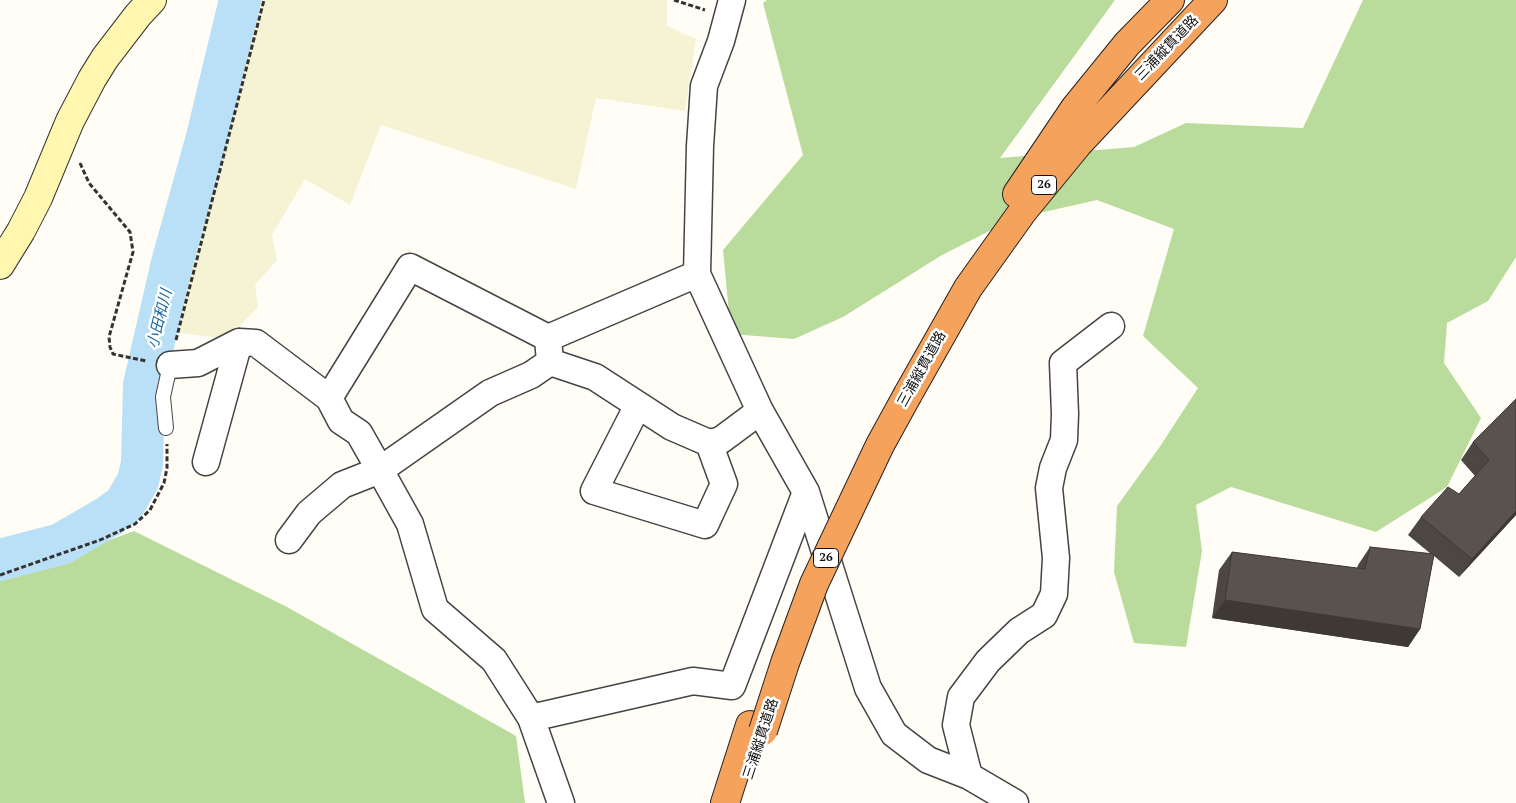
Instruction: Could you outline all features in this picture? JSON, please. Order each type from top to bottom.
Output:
[{"type":"highway","name":"三浦縦貫道路","points":[[902,391],[958,280],[1075,108],[1127,44],[1170,0]]},
{"type":"highway","name":"三浦縦貫道路","points":[[740,803],[756,728],[785,624],[822,534],[868,438],[902,391],[968,288],[1023,211],[1104,116],[1213,0]]},
{"type":"highway","name":"三浦縦貫道路","points":[[724,803],[756,728]]},
{"type":"street","points":[[0,265],[21,231],[70,121],[92,80],[138,15],[152,0]]},
{"type":"street","points":[[730,9],[721,41],[704,86],[700,146],[697,274],[760,411],[806,492],[868,688],[894,734],[928,760],[969,776],[1015,803]]},
{"type":"street","points":[[329,398],[410,267],[595,377],[672,427],[708,443],[721,440],[760,411]]},
{"type":"street","points":[[289,540],[308,513],[342,485],[380,470],[490,392],[531,375],[549,350],[697,274]]},
{"type":"street","points":[[969,776],[956,725],[961,697],[988,661],[1019,631],[1044,615],[1054,594],[1056,558],[1049,488],[1053,468],[1064,440],[1063,363],[1111,326]]},
{"type":"street","points":[[206,462],[239,342]]},
{"type":"street","points":[[170,365],[198,363],[239,342],[256,343],[329,398],[341,421],[359,432],[410,524],[435,609],[494,660],[531,718],[561,803]]},
{"type":"street","points":[[638,405],[594,491],[705,525],[724,484],[708,443]]},
{"type":"street","points":[[531,718],[693,681],[732,686],[806,492]]},
{"type":"lane","points":[[166,428],[164,397],[170,365]]},
{"type":"path","points":[[170,365],[264,0]]},
{"type":"path","points":[[674,0],[730,9]]},
{"type":"path","points":[[59,149],[80,163],[89,183],[130,232],[133,252],[109,337],[110,347],[114,354],[130,358]]},
{"type":"path","points":[[0,575],[100,540],[135,524],[150,510],[164,483],[168,451],[166,428]]},
{"type":"shaded area","points":[[257,0],[667,0],[667,26],[696,39],[685,111],[596,98],[576,189],[381,125],[350,205],[305,179],[272,235],[277,260],[255,285],[258,307],[227,339],[175,332]]},
{"type":"green space","points":[[767,0],[1115,0],[1000,158],[1134,147],[1186,123],[1303,128],[1363,0],[1516,0],[1516,257],[1488,301],[1447,323],[1444,363],[1481,418],[1447,487],[1376,532],[1231,487],[1196,505],[1202,551],[1186,647],[1134,643],[1114,572],[1117,506],[1159,448],[1198,388],[1143,336],[1174,229],[1097,200],[1013,219],[942,255],[843,317],[794,339],[731,334],[723,250],[803,155],[763,3]]},
{"type":"green space","points":[[134,531],[287,607],[516,736],[525,803],[0,803],[0,581]]},
{"type":"building","points":[[1516,399],[1516,511],[1472,559],[1421,517],[1448,487],[1459,494],[1489,460],[1473,442]]},
{"type":"building","points":[[1370,547],[1434,554],[1420,629],[1225,600],[1232,552],[1365,569]]},
{"type":"waterway","name":"小田和川","points":[[0,560],[61,544],[124,505],[138,481],[142,463],[144,385],[172,263],[207,137],[240,0]]}]
